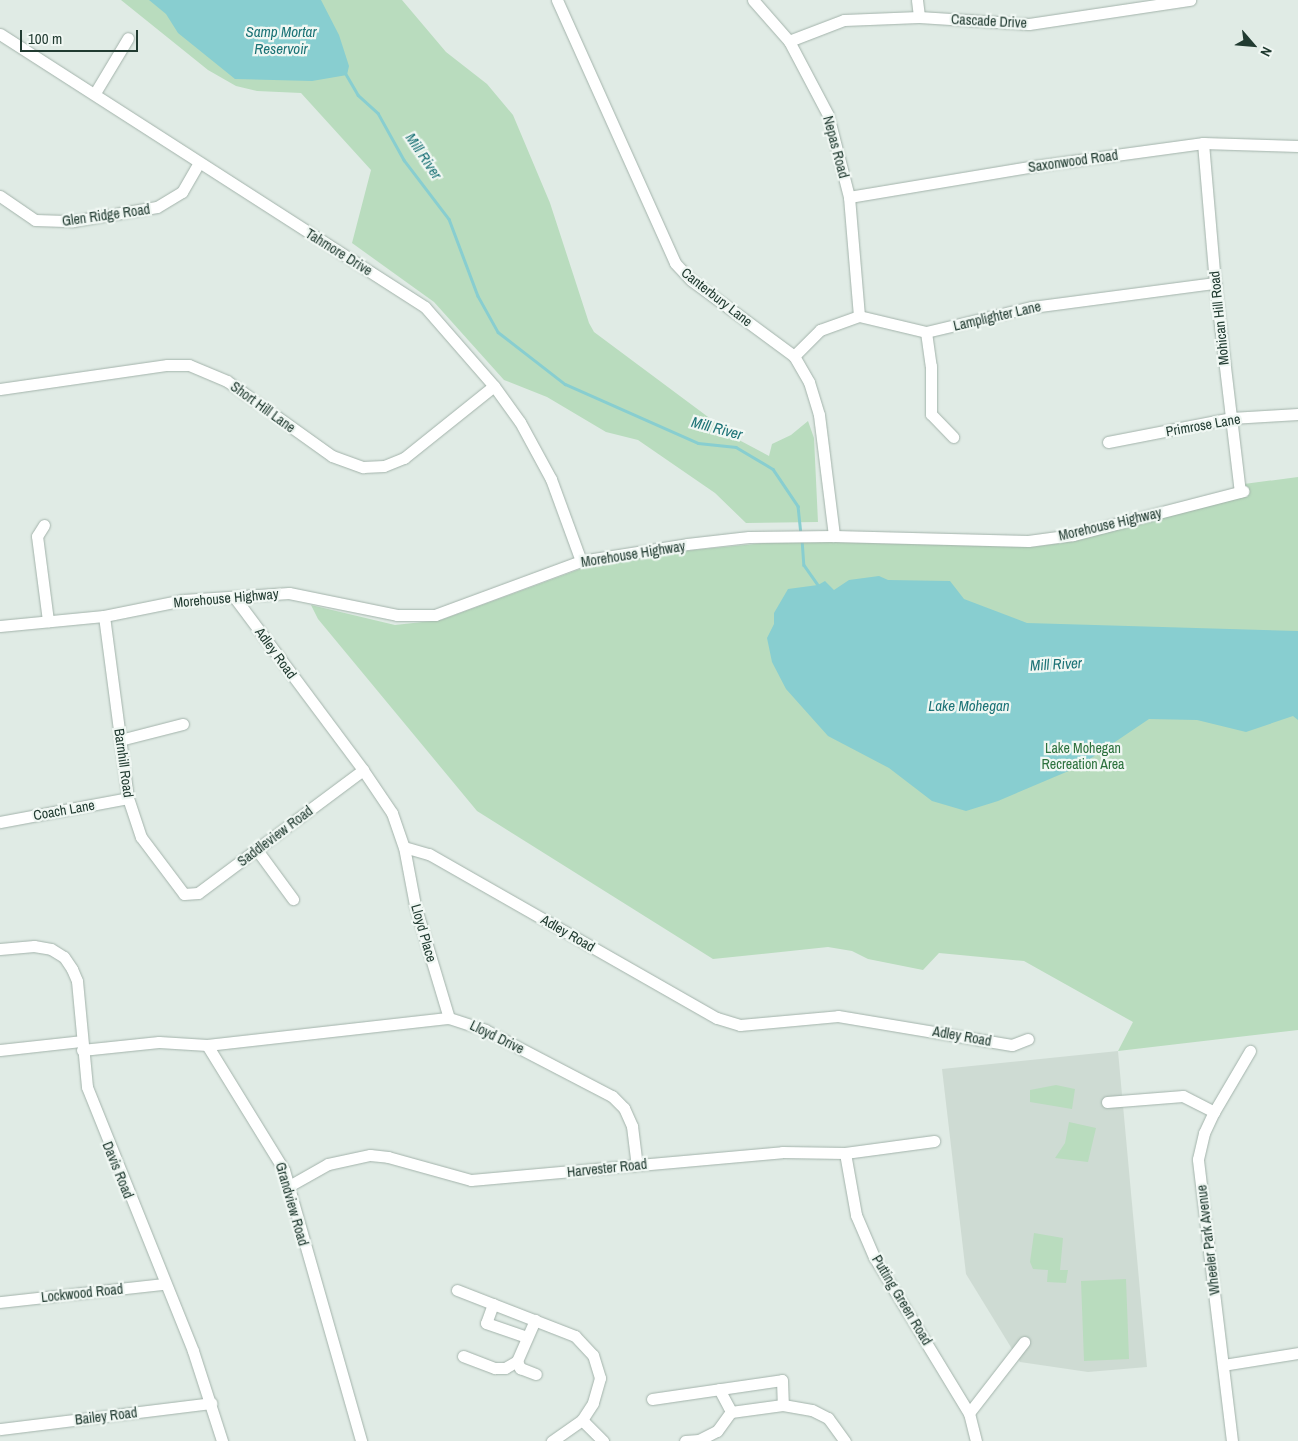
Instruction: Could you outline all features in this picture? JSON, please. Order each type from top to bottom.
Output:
[{"type":"street","name":"Canterbury Lane","points":[[556,0],[675,263],[691,280],[794,356],[809,382],[819,415],[834,536]]},
{"type":"street","name":"Nepas Road","points":[[753,0],[789,40],[828,115],[849,197],[859,316]]},
{"type":"street","points":[[918,0],[918,17]]},
{"type":"street","name":"Cascade Drive","points":[[789,40],[844,20],[918,17],[1029,24],[1190,0]]},
{"type":"street","name":"Tahmore Drive","points":[[0,34],[425,307],[494,386],[520,422],[551,479],[580,561]]},
{"type":"street","points":[[94,93],[128,38]]},
{"type":"street","name":"Saxonwood Road","points":[[849,197],[1035,166],[1203,143],[1298,146]]},
{"type":"street","name":"Mohican Hill Road","points":[[1203,143],[1215,283],[1242,492]]},
{"type":"street","name":"Glen Ridge Road","points":[[0,196],[35,220],[73,221],[157,207],[182,192],[199,163]]},
{"type":"street","name":"Lamplighter Lane","points":[[859,316],[926,332],[1032,307],[1215,283]]},
{"type":"street","points":[[794,356],[820,330],[859,316]]},
{"type":"street","points":[[926,332],[931,366],[931,414],[952,437]]},
{"type":"street","name":"Short Hill Lane","points":[[0,389],[167,365],[189,365],[227,381],[332,456],[363,467],[384,466],[404,458],[494,386]]},
{"type":"street","name":"Primrose Lane","points":[[1108,442],[1231,418],[1298,414]]},
{"type":"street","name":"Morehouse Highway","points":[[0,626],[104,616],[183,600],[289,593],[397,615],[435,615],[580,561],[750,537],[834,536],[1028,541],[1074,535],[1242,492]]},
{"type":"street","points":[[44,525],[38,536],[48,621]]},
{"type":"street","name":"Adley Road","points":[[235,598],[363,770],[392,813],[404,847],[429,854],[717,1018],[740,1025],[838,1016],[1012,1045],[1028,1039]]},
{"type":"street","name":"Barnhill Road","points":[[104,616],[128,798],[141,837],[184,894]]},
{"type":"street","points":[[120,740],[183,724]]},
{"type":"street","name":"Saddleview Road","points":[[184,894],[198,893],[363,770]]},
{"type":"street","name":"Coach Lane","points":[[0,822],[128,798]]},
{"type":"street","name":"Lloyd Place","points":[[404,847],[415,905],[449,1018]]},
{"type":"street","points":[[258,850],[293,899]]},
{"type":"street","name":"Davis Road","points":[[0,950],[34,946],[51,949],[69,963],[77,981],[82,1045],[92,1104],[211,1403],[222,1441]]},
{"type":"street","name":"Lloyd Drive","points":[[208,1045],[449,1018],[485,1030],[612,1096],[624,1108],[632,1126],[637,1165]]},
{"type":"street","points":[[0,1050],[159,1042],[208,1045]]},
{"type":"street","name":"Grandview Road","points":[[208,1045],[277,1156],[289,1186],[361,1441]]},
{"type":"street","name":"Wheeler Park Avenue","points":[[1232,1441],[1198,1159],[1204,1133],[1214,1112],[1250,1051]]},
{"type":"street","points":[[1107,1102],[1183,1096],[1214,1112]]},
{"type":"street","name":"Harvester Road","points":[[289,1186],[328,1164],[370,1155],[388,1157],[471,1180],[782,1152],[845,1153],[934,1141]]},
{"type":"street","name":"Putting Green Road","points":[[845,1153],[856,1215],[874,1257],[969,1413],[976,1441]]},
{"type":"street","name":"Lockwood Road","points":[[0,1302],[163,1284]]},
{"type":"street","points":[[457,1290],[575,1336],[596,1361],[598,1387],[582,1420],[552,1441]]},
{"type":"street","points":[[493,1304],[486,1324],[528,1337]]},
{"type":"street","points":[[463,1356],[495,1368],[505,1368],[517,1361],[535,1320]]},
{"type":"street","points":[[969,1413],[1024,1342]]},
{"type":"street","points":[[1223,1365],[1298,1353]]},
{"type":"street","points":[[517,1361],[520,1368],[536,1374]]},
{"type":"street","points":[[652,1399],[782,1380],[783,1405]]},
{"type":"street","points":[[719,1389],[731,1412]]},
{"type":"street","name":"Bailey Road","points":[[0,1428],[211,1403]]},
{"type":"street","points":[[685,1441],[699,1440],[717,1431],[731,1412],[783,1405],[812,1410],[828,1418],[846,1441]]},
{"type":"street","points":[[582,1420],[603,1441]]},
{"type":"shaded area","points":[[1118,1051],[1147,1367],[1088,1372],[1020,1362],[966,1274],[942,1069]]},
{"type":"green space","points":[[121,0],[402,0],[446,52],[487,84],[513,115],[550,203],[589,323],[594,332],[739,440],[769,456],[772,444],[791,435],[808,421],[814,438],[818,522],[746,523],[715,493],[638,440],[606,432],[547,397],[504,380],[434,302],[352,243],[371,170],[301,93],[257,91],[236,86],[208,70]]},
{"type":"green space","name":"Lake Mohegan Recreation Area","points":[[1298,477],[1298,1030],[1118,1051],[1133,1022],[1024,961],[939,953],[923,970],[868,959],[852,951],[828,947],[713,959],[477,811],[318,619],[311,605],[395,625],[441,620],[580,569],[684,551],[785,541],[1033,547],[1076,541],[1245,495],[1244,484]]},
{"type":"green space","points":[[1056,1085],[1075,1089],[1072,1109],[1030,1102],[1030,1090]]},
{"type":"green space","points":[[1069,1122],[1096,1128],[1088,1162],[1055,1158],[1065,1143]]},
{"type":"green space","points":[[1034,1233],[1063,1238],[1060,1270],[1068,1270],[1066,1283],[1047,1282],[1048,1270],[1033,1269],[1030,1262]]},
{"type":"green space","points":[[1126,1279],[1129,1359],[1084,1361],[1081,1281]]},
{"type":"water","name":"Samp Mortar Reservoir","points":[[149,0],[321,0],[339,35],[349,66],[347,75],[312,81],[235,79],[178,33],[166,14]]},
{"type":"water","name":"Lake Mohegan","points":[[879,576],[888,580],[950,581],[964,599],[1027,623],[1298,631],[1298,720],[1293,716],[1246,732],[1197,720],[1149,719],[1078,767],[998,801],[966,811],[932,801],[889,768],[828,736],[786,689],[772,662],[767,638],[774,624],[774,613],[788,589],[818,585],[825,581],[834,590],[849,580]]},
{"type":"waterway","name":"Mill River","points":[[346,74],[358,95],[378,113],[404,160],[449,219],[478,296],[498,332],[565,384],[698,443],[736,447],[773,469],[798,506],[801,533]]},
{"type":"waterway","name":"Mill River","points":[[802,539],[804,565],[818,585]]}]
